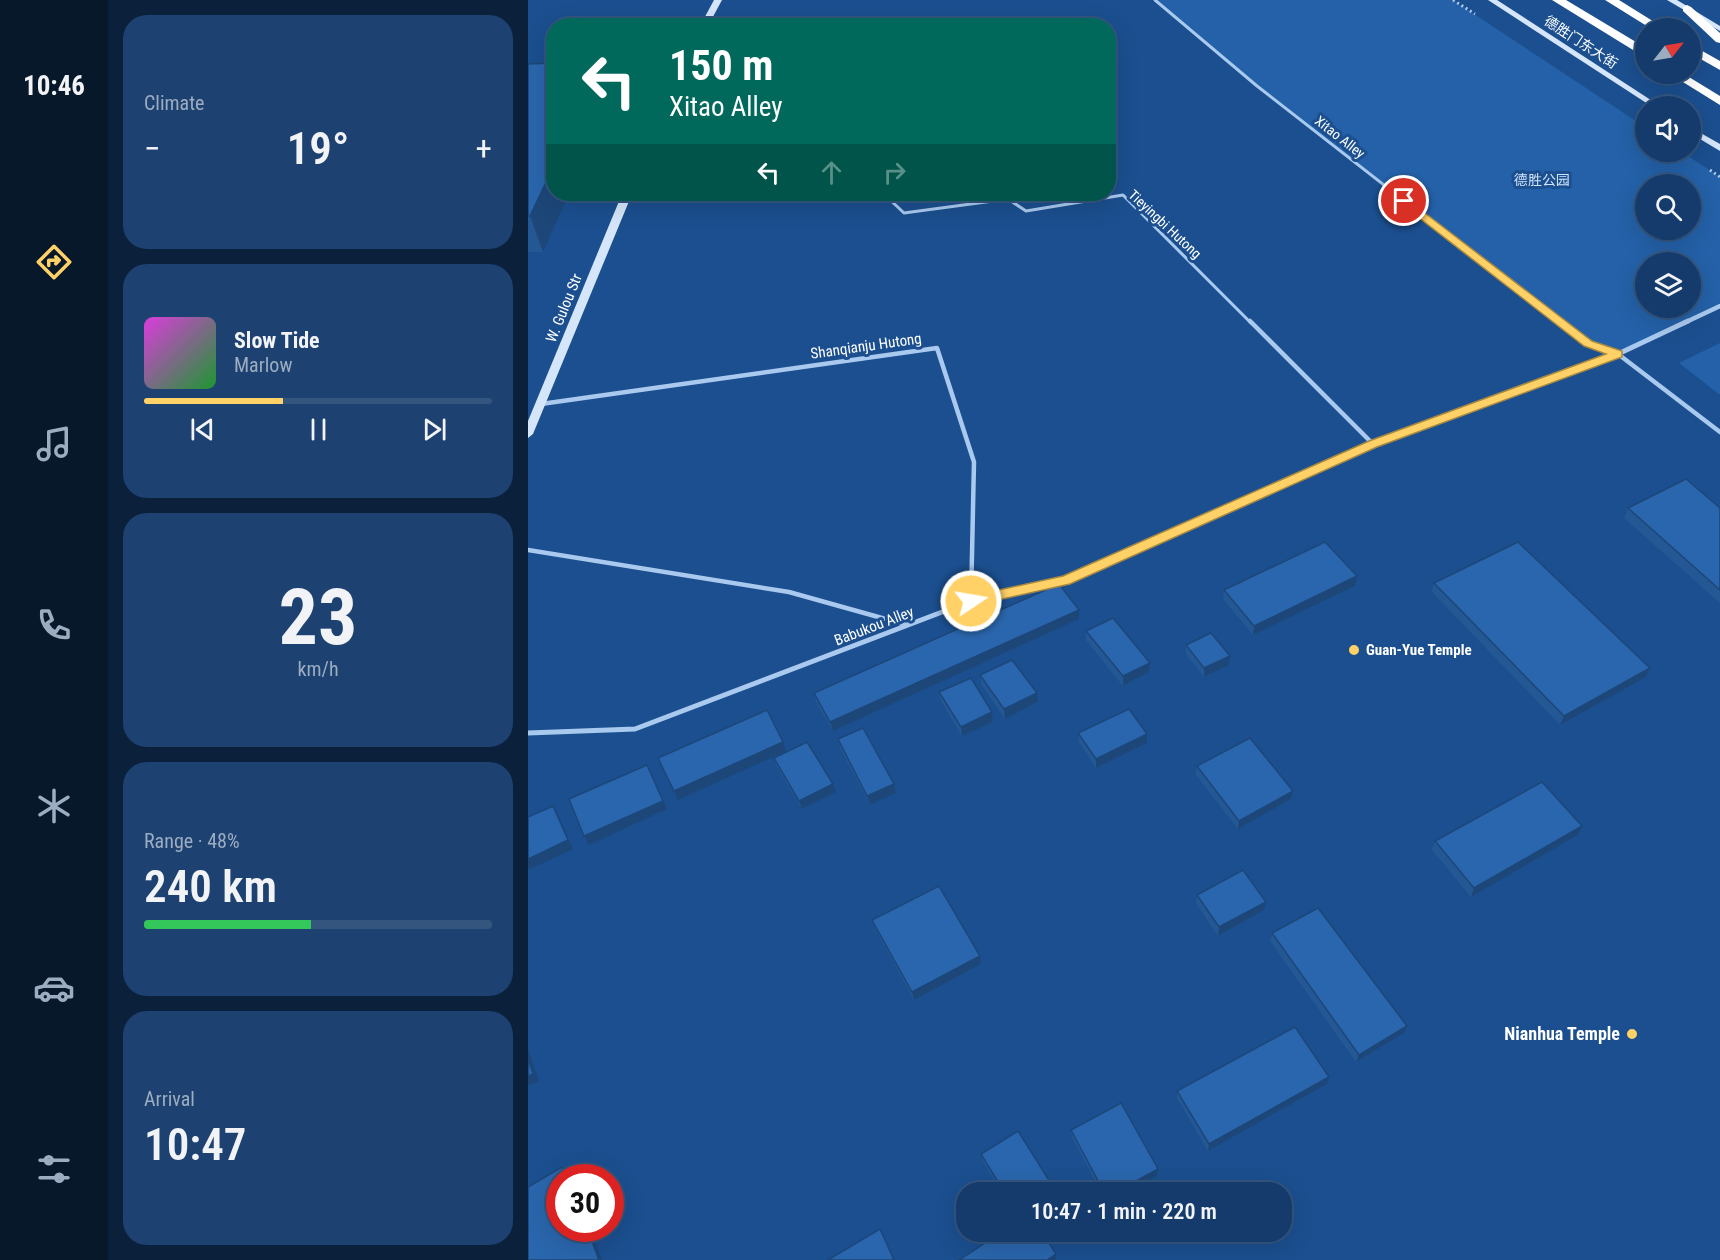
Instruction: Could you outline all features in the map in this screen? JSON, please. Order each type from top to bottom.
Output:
[{"type":"highway","points":[[1558,0],[1635,47]]},
{"type":"highway","points":[[1611,0],[1641,18]]},
{"type":"highway","points":[[1687,9],[1720,39]]},
{"type":"highway","points":[[1701,55],[1720,66]]},
{"type":"highway","points":[[1692,84],[1720,101]]},
{"type":"main road","points":[[708,18],[718,0]]},
{"type":"main road","name":"德胜门东大街","points":[[1492,0],[1641,96]]},
{"type":"main road","points":[[1671,0],[1720,29]]},
{"type":"main road","points":[[1701,136],[1720,148]]},
{"type":"main road","name":"W. Gulou Str","points":[[528,434],[624,201]]},
{"type":"street","name":"Babukou Alley","points":[[528,733],[635,729],[971,601],[1065,581],[1373,444],[1618,354],[1720,306]]},
{"type":"lane","name":"Xitao Alley","points":[[1155,0],[1257,86],[1588,344],[1618,354],[1720,432]]},
{"type":"lane","name":"Tieyingbi Hutong","points":[[1116,196],[1123,195],[1373,444]]},
{"type":"lane","name":"Tieyingbi Hutong","points":[[891,201],[903,213],[993,201]]},
{"type":"lane","name":"Tieyingbi Hutong","points":[[1011,201],[1026,211],[1087,201]]},
{"type":"lane","name":"Shanqianju Hutong","points":[[541,404],[937,348],[974,462],[971,601]]},
{"type":"lane","points":[[528,550],[789,592],[910,626]]},
{"type":"green space","name":"德胜公园","points":[[1155,0],[1453,0],[1635,120],[1635,162],[1697,162],[1720,177],[1720,306],[1701,315],[1701,252],[1635,252],[1635,318],[1694,318],[1618,354],[1588,344],[1257,86]]},
{"type":"green space","points":[[1720,343],[1720,395],[1679,363]]},
{"type":"building","points":[[546,63],[546,182],[530,216],[528,216],[528,64]]},
{"type":"building","points":[[1686,479],[1720,508],[1720,590],[1628,508]]},
{"type":"building","points":[[1325,542],[1357,576],[1254,626],[1224,590]]},
{"type":"building","points":[[1518,542],[1650,668],[1564,716],[1434,583]]},
{"type":"building","points":[[1059,584],[1079,610],[830,722],[814,693]]},
{"type":"building","points":[[1113,618],[1150,663],[1123,676],[1086,631]]},
{"type":"building","points":[[1211,633],[1230,656],[1204,668],[1186,645]]},
{"type":"building","points":[[1012,660],[1037,693],[1004,709],[980,675]]},
{"type":"building","points":[[971,678],[992,712],[961,727],[939,692]]},
{"type":"building","points":[[1129,709],[1147,734],[1096,759],[1078,733]]},
{"type":"building","points":[[767,710],[783,742],[674,791],[658,758]]},
{"type":"building","points":[[863,728],[894,784],[867,796],[838,739]]},
{"type":"building","points":[[1250,738],[1293,791],[1239,821],[1197,766]]},
{"type":"building","points":[[807,742],[833,784],[799,801],[774,758]]},
{"type":"building","points":[[647,765],[663,801],[584,836],[569,799]]},
{"type":"building","points":[[1542,782],[1582,826],[1474,888],[1435,841]]},
{"type":"building","points":[[553,806],[568,840],[528,859],[528,817]]},
{"type":"building","points":[[1243,870],[1266,902],[1219,927],[1197,895]]},
{"type":"building","points":[[939,886],[980,956],[912,992],[872,920]]},
{"type":"building","points":[[1318,908],[1407,1026],[1359,1055],[1272,933]]},
{"type":"building","points":[[1295,1027],[1329,1077],[1209,1144],[1177,1091]]},
{"type":"building","points":[[528,1059],[533,1074],[528,1076]]},
{"type":"building","points":[[1121,1103],[1158,1169],[1134,1182],[1099,1182],[1071,1130]]},
{"type":"building","points":[[1018,1131],[1050,1182],[998,1182],[981,1154]]},
{"type":"building","points":[[546,1176],[546,1242],[592,1242],[599,1260],[528,1260],[528,1187]]},
{"type":"building","points":[[880,1229],[894,1260],[828,1260]]},
{"type":"building","points":[[987,1242],[1048,1242],[1056,1254],[1047,1260],[959,1260]]},
{"type":"place","name":"Guan-Yue Temple","points":[[1354,650]]},
{"type":"place","name":"Nianhua Temple","points":[[1632,1034]]},
{"type":"route","points":[[971,601],[1065,581],[1373,444],[1618,354],[1588,344],[1404,201]]}]
